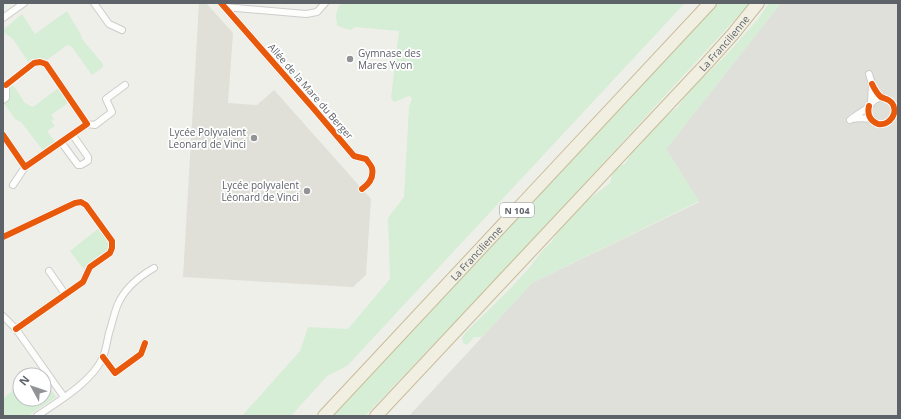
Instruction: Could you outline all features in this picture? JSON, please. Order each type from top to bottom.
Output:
[{"type":"highway","name":"La Francilienne","points":[[324,416],[710,3]]},
{"type":"highway","name":"La Francilienne","points":[[376,416],[733,34],[758,3]]},
{"type":"street","points":[[3,18],[24,3]]},
{"type":"street","points":[[94,3],[109,24],[122,30]]},
{"type":"street","points":[[223,5],[306,14],[317,12],[325,3]]},
{"type":"street","name":"Allée de la Mare du Berger","points":[[223,5],[354,156],[366,159],[372,168],[371,180],[367,186],[362,189]]},
{"type":"street","points":[[3,100],[6,98],[5,84],[34,63],[40,62],[46,64],[87,124]]},
{"type":"street","points":[[869,74],[872,84],[882,97],[888,99],[896,108],[894,110],[895,119],[882,124],[874,122],[871,119],[861,118],[850,120],[875,99],[882,97]]},
{"type":"street","points":[[871,119],[868,110],[872,84]]},
{"type":"street","points":[[13,185],[25,167],[87,124],[95,125],[112,112],[106,99],[125,85]]},
{"type":"street","points":[[61,142],[78,165],[88,161],[88,157],[72,134]]},
{"type":"street","points":[[3,135],[25,167]]},
{"type":"street","points":[[3,237],[75,203],[81,202],[86,204],[112,241],[110,253],[90,267],[83,282],[16,329]]},
{"type":"street","points":[[38,416],[82,384],[96,367],[103,357],[115,311],[122,297],[141,276],[154,268]]},
{"type":"street","points":[[49,271],[65,294]]},
{"type":"street","points":[[3,316],[16,329],[64,397]]},
{"type":"street","points":[[103,357],[115,373],[141,354],[145,343]]},
{"type":"shaded area","name":"Lycée Polyvalent Leonard de Vinci","points":[[199,3],[206,3],[233,33],[228,103],[257,105],[274,90],[371,199],[366,275],[353,287],[183,277]]},
{"type":"shaded area","points":[[781,3],[898,3],[898,416],[409,416],[532,283],[699,202],[666,149]]},
{"type":"green space","points":[[347,3],[685,3],[347,366],[327,376],[291,416],[242,416],[300,351],[308,327],[348,329],[390,279],[388,218],[404,197],[409,107],[412,98],[409,96],[394,102],[391,98],[399,31],[355,27],[351,30],[340,27],[337,25],[336,15],[339,5]]},
{"type":"green space","points":[[717,3],[750,3],[517,257],[365,416],[332,416]]},
{"type":"green space","points":[[769,3],[781,3],[666,149],[699,201],[532,283],[482,337],[474,337],[467,345],[463,343],[462,338],[467,331],[529,268],[572,214],[585,200],[592,197],[610,183],[616,166],[625,164],[634,149],[659,121],[678,107],[693,84],[706,75],[728,53],[758,19]]},
{"type":"green space","points":[[67,11],[82,39],[103,64],[103,67],[92,75],[72,47],[67,45],[43,63],[31,66],[13,39],[3,32],[3,30],[22,14],[35,34]]},
{"type":"green space","points":[[11,82],[25,103],[33,107],[61,86],[71,101],[51,115],[54,119],[51,121],[55,126],[47,131],[57,145],[45,153],[21,122],[15,119],[3,102],[6,85]]},
{"type":"green space","points":[[99,228],[109,242],[110,247],[108,251],[88,266],[85,271],[70,251]]},
{"type":"green space","points":[[12,391],[12,407],[41,407],[28,416],[3,416],[3,399]]},
{"type":"green space","points":[[52,391],[56,397],[52,400]]},
{"type":"cycle path","points":[[221,3],[354,156],[366,159],[372,168],[372,177],[369,183],[362,189]]},
{"type":"cycle path","points":[[3,135],[25,167],[87,124],[46,64],[40,62],[34,63],[6,85]]},
{"type":"cycle path","points":[[869,106],[868,112],[870,117],[878,124],[890,121],[894,114],[894,107],[892,103],[881,97],[872,84]]},
{"type":"cycle path","points":[[3,237],[75,203],[81,202],[86,205],[112,241],[110,253],[90,267],[83,282],[16,329]]},
{"type":"cycle path","points":[[103,357],[115,373],[141,354],[145,343]]},
{"type":"place","name":"Gymnase des Mares Yvon","points":[[350,59]]},
{"type":"place","name":"Lycée Polyvalent Leonard de Vinci","points":[[254,138]]},
{"type":"place","name":"Lycée polyvalent Léonard de Vinci","points":[[307,191]]}]
